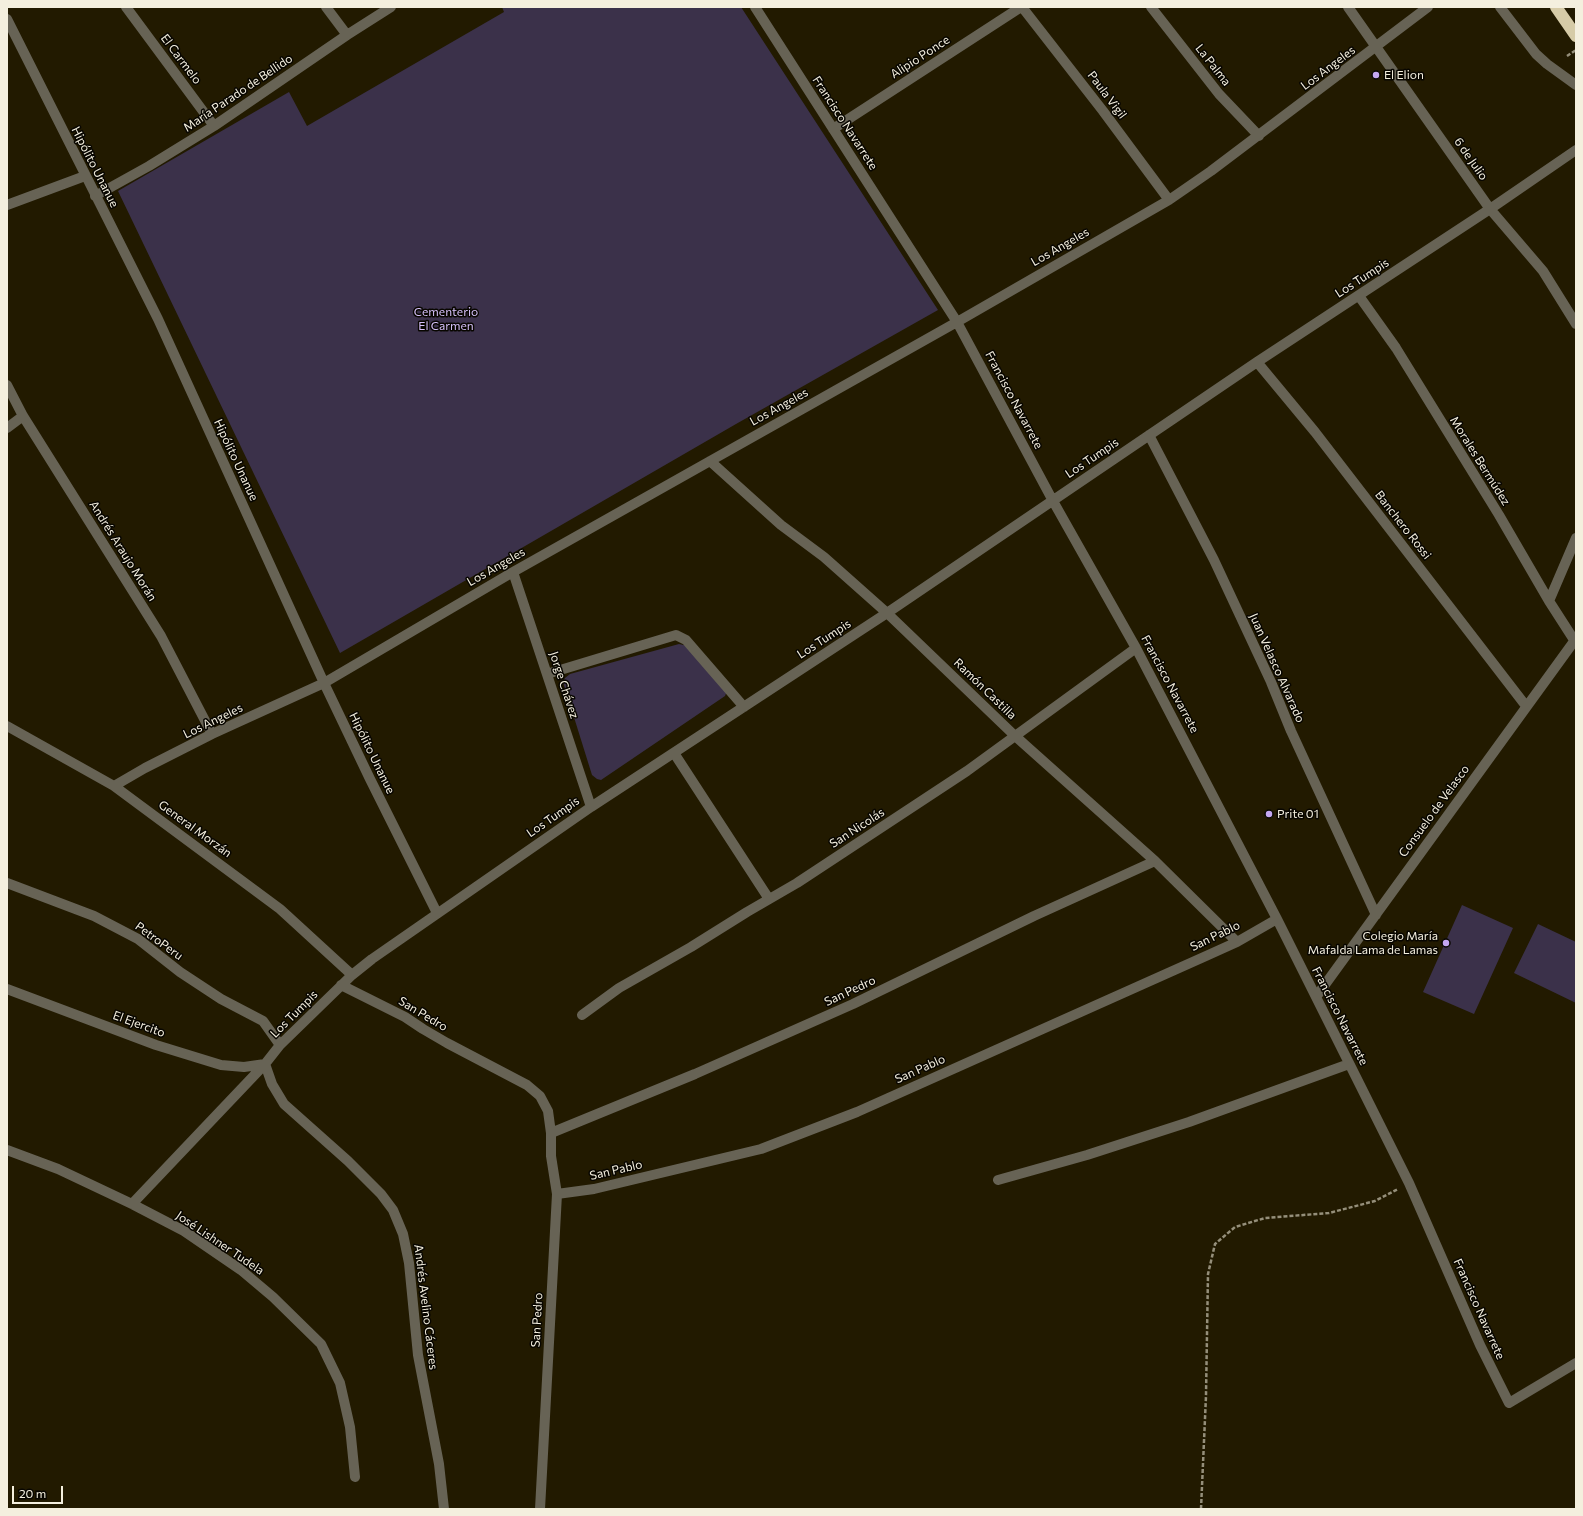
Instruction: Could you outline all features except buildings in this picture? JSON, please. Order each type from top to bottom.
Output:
[{"type":"highway","points":[[1556,7],[1576,36]]},
{"type":"street","name":"El Carmelo","points":[[126,7],[214,126]]},
{"type":"street","points":[[326,7],[347,35]]},
{"type":"street","name":"Francisco Navarrete","points":[[755,7],[957,322],[1052,501],[1136,648],[1277,919],[1409,1183],[1480,1345],[1509,1403],[1576,1363]]},
{"type":"street","name":"Alipio Ponce","points":[[833,129],[1022,7]]},
{"type":"street","name":"Paula Vigil","points":[[1022,7],[1103,111],[1169,200]]},
{"type":"street","name":"La Palma","points":[[1151,7],[1220,94],[1259,136]]},
{"type":"street","name":"6 de Julio","points":[[1348,7],[1490,209],[1543,271],[1576,324]]},
{"type":"street","name":"Los Angeles","points":[[114,786],[145,768],[212,734],[324,683],[513,572],[957,322],[1169,200],[1211,172],[1428,7]]},
{"type":"street","points":[[1500,7],[1536,54],[1576,85]]},
{"type":"street","name":"María Parado de Bellido","points":[[95,196],[149,166],[214,126],[387,8]]},
{"type":"street","name":"Hipólito Unanue","points":[[7,19],[158,319],[324,683],[437,913]]},
{"type":"street","name":"Los Tumpis","points":[[132,1204],[265,1064],[280,1045],[302,1026],[352,974],[437,913],[591,807],[887,613],[1257,362],[1490,209],[1576,150]]},
{"type":"street","points":[[7,205],[85,176]]},
{"type":"street","name":"Morales Bermúdez","points":[[1359,296],[1396,348],[1499,515],[1549,601],[1575,641]]},
{"type":"street","name":"Banchero Rossi","points":[[1257,362],[1315,432],[1526,706]]},
{"type":"street","name":"Andrés Araujo Morán","points":[[7,385],[23,416],[161,636],[212,734]]},
{"type":"street","points":[[7,428],[23,416]]},
{"type":"street","name":"Juan Velasco Alvarado","points":[[1149,435],[1214,560],[1376,915]]},
{"type":"street","name":"Ramón Castilla","points":[[710,461],[781,525],[824,557],[887,613],[1014,735],[1155,861],[1237,942]]},
{"type":"street","points":[[1549,601],[1576,538]]},
{"type":"street","name":"Jorge Chávez","points":[[513,572],[591,807]]},
{"type":"street","points":[[547,674],[676,635],[686,640],[744,708]]},
{"type":"street","name":"Consuelo de Velasco","points":[[1316,997],[1526,706],[1575,641]]},
{"type":"street","name":"San Nicolás","points":[[582,1014],[619,988],[797,883],[967,771],[1014,735],[1136,648]]},
{"type":"street","name":"General Morzán","points":[[7,726],[114,786],[280,910],[352,974]]},
{"type":"street","points":[[674,753],[769,899]]},
{"type":"street","name":"San Pedro","points":[[552,1133],[695,1074],[853,1004],[1034,916],[1155,861]]},
{"type":"street","name":"PetroPeru","points":[[7,883],[94,916],[138,939],[180,972],[221,999],[263,1021],[280,1045]]},
{"type":"street","name":"San Pablo","points":[[556,1194],[594,1189],[761,1148],[856,1112],[1237,942],[1277,919]]},
{"type":"street","name":"San Pedro","points":[[341,985],[405,1017],[441,1040],[527,1085],[540,1096],[548,1111],[552,1133],[552,1156],[556,1194],[540,1509]]},
{"type":"street","name":"El Ejercito","points":[[7,989],[156,1045],[221,1065],[244,1067],[265,1064]]},
{"type":"street","name":"Andrés Avelino Cáceres","points":[[265,1064],[272,1084],[284,1104],[365,1177],[381,1194],[393,1210],[403,1234],[409,1263],[418,1355],[439,1464],[444,1509]]},
{"type":"street","points":[[998,1180],[1087,1155],[1190,1122],[1350,1064]]},
{"type":"street","name":"José Lishner Tudela","points":[[7,1150],[58,1169],[132,1204],[184,1231],[241,1270],[273,1297],[321,1344],[340,1383],[350,1427],[355,1477]]},
{"type":"path","points":[[1567,56],[1576,50]]},
{"type":"path","points":[[1202,1509],[1208,1274],[1215,1244],[1235,1227],[1265,1218],[1329,1213],[1375,1201],[1409,1183]]},
{"type":"green space","name":"Cementerio El Carmen","points":[[502,7],[741,7],[938,310],[736,424],[340,653],[118,191],[289,92],[307,126],[504,12]]},
{"type":"green space","points":[[679,644],[688,646],[727,691],[725,696],[601,780],[597,779],[592,775],[563,682],[565,678],[570,674]]},
{"type":"green space","points":[[1462,905],[1513,928],[1474,1014],[1423,992]]},
{"type":"green space","points":[[1538,924],[1576,942],[1576,1003],[1514,973]]},
{"type":"place","name":"El Elion","points":[[1376,75]]},
{"type":"place","name":"Prite 01","points":[[1269,814]]},
{"type":"place","name":"Colegio María Mafalda Lama de Lamas","points":[[1446,943]]}]
